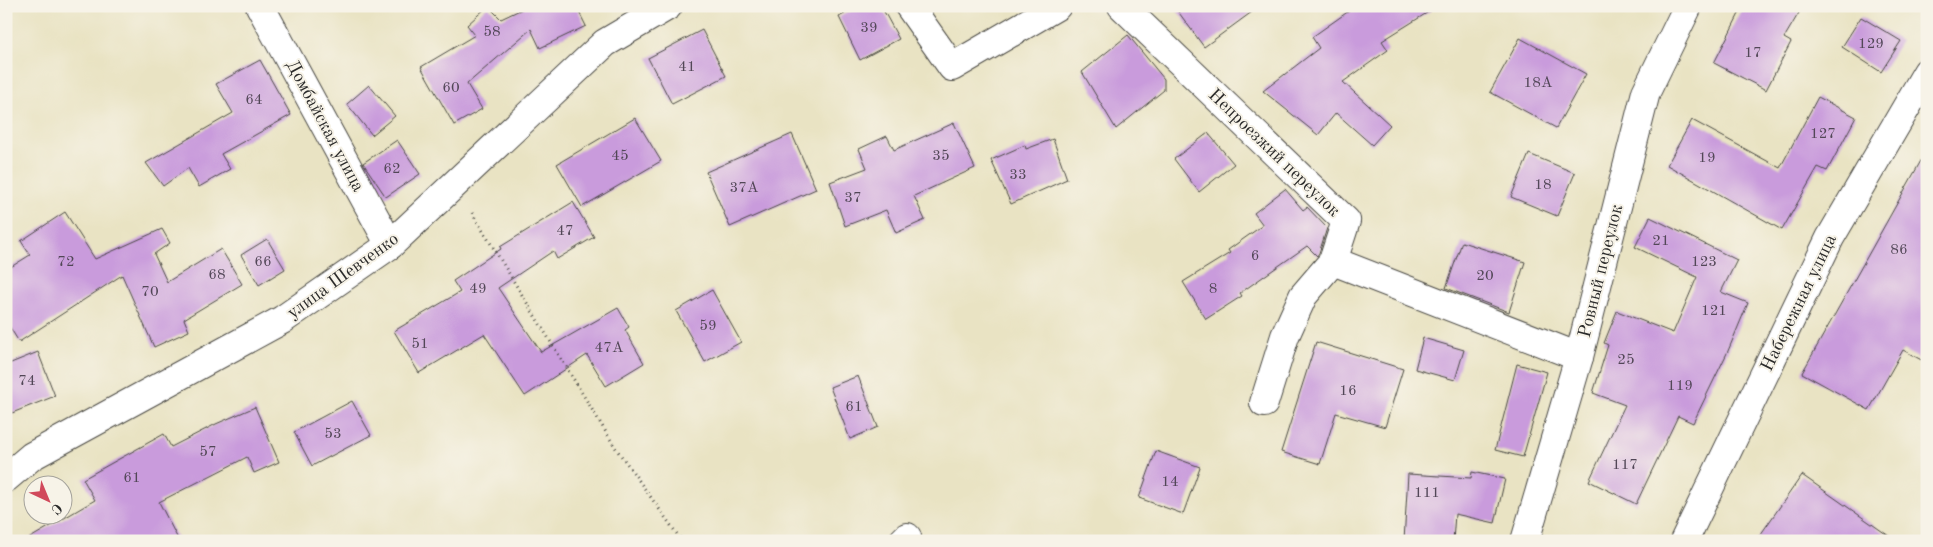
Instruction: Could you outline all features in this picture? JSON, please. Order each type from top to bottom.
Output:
[{"type":"street","name":"Домбайская улица","points":[[260,6],[390,245]]},
{"type":"street","name":"улица Шевченко","points":[[6,478],[32,456],[282,320],[390,245],[605,43],[668,6]]},
{"type":"street","points":[[909,6],[952,67],[1057,6]]},
{"type":"street","name":"Непроезжий переулок","points":[[1122,6],[1346,222],[1333,261],[1303,296],[1285,336],[1264,403]]},
{"type":"street","name":"Ровный переулок","points":[[1525,541],[1579,357],[1646,92],[1688,6]]},
{"type":"street","name":"Набережная улица","points":[[1684,541],[1830,238],[1927,72]]},
{"type":"street","points":[[1333,261],[1579,357]]},
{"type":"path","points":[[454,184],[615,447],[682,541]]},
{"type":"building","points":[[488,6],[501,19],[522,9],[520,6],[576,6],[586,26],[540,48],[531,29],[467,84],[482,109],[454,125],[421,67],[475,35],[467,25]]},
{"type":"building","points":[[859,6],[881,6],[899,39],[860,60],[839,17]]},
{"type":"building","points":[[1174,6],[1260,6],[1204,47]]},
{"type":"building","points":[[1356,6],[1438,6],[1382,41],[1388,50],[1343,82],[1390,125],[1372,145],[1336,113],[1318,135],[1263,91],[1319,48],[1312,37]]},
{"type":"building","points":[[1743,6],[1803,6],[1784,38],[1791,42],[1766,90],[1714,63]]},
{"type":"building","points":[[1861,17],[1901,41],[1881,72],[1842,47]]},
{"type":"building","points":[[702,30],[726,76],[672,104],[648,58]]},
{"type":"building","points":[[1128,35],[1164,79],[1164,90],[1116,129],[1082,72]]},
{"type":"building","points":[[1520,38],[1586,74],[1556,128],[1490,92]]},
{"type":"building","points":[[260,60],[291,115],[221,154],[230,169],[199,187],[188,168],[163,186],[146,163],[233,113],[216,84]]},
{"type":"building","points":[[369,85],[395,116],[372,135],[347,104]]},
{"type":"building","points":[[1818,97],[1856,117],[1827,171],[1818,167],[1782,230],[1667,165],[1692,120],[1780,168]]},
{"type":"building","points":[[635,118],[661,161],[582,207],[557,164]]},
{"type":"building","points":[[954,123],[975,168],[914,196],[925,220],[896,233],[886,210],[845,226],[830,182],[867,168],[859,149],[887,136],[894,150]]},
{"type":"building","points":[[1208,133],[1234,164],[1199,192],[1174,159]]},
{"type":"building","points":[[792,134],[816,189],[730,227],[706,172]]},
{"type":"building","points":[[1053,139],[1067,179],[1011,204],[991,160],[1025,145],[1026,149]]},
{"type":"building","points":[[397,140],[420,174],[386,197],[363,163]]},
{"type":"building","points":[[1927,150],[1927,363],[1903,350],[1869,410],[1802,373]]},
{"type":"building","points":[[1529,154],[1575,173],[1557,216],[1511,197]]},
{"type":"building","points":[[1285,189],[1303,210],[1307,207],[1327,228],[1319,253],[1317,256],[1307,246],[1240,293],[1242,296],[1206,319],[1183,282],[1230,253],[1228,250],[1263,225],[1254,213]]},
{"type":"building","points":[[573,202],[594,237],[557,259],[553,251],[498,288],[541,352],[618,308],[629,327],[625,330],[644,363],[606,386],[587,355],[525,396],[484,334],[419,373],[394,331],[460,292],[453,281],[501,249],[500,247]]},
{"type":"building","points":[[65,212],[95,259],[162,229],[170,243],[154,254],[167,282],[221,249],[242,284],[184,319],[189,331],[154,347],[122,275],[19,342],[6,321],[6,270],[30,255],[21,241]]},
{"type":"building","points":[[1650,217],[1737,260],[1721,292],[1748,303],[1728,351],[1693,423],[1678,416],[1636,504],[1589,481],[1625,405],[1593,393],[1608,345],[1604,343],[1617,311],[1673,333],[1697,277],[1635,247]]},
{"type":"building","points":[[267,239],[285,269],[259,285],[241,255]]},
{"type":"building","points":[[1462,242],[1525,262],[1509,312],[1446,288]]},
{"type":"building","points":[[712,290],[741,342],[705,362],[676,311]]},
{"type":"building","points":[[1423,338],[1464,350],[1455,380],[1415,369]]},
{"type":"building","points":[[1316,342],[1403,369],[1385,427],[1336,413],[1320,464],[1281,452]]},
{"type":"building","points":[[38,352],[55,396],[12,413],[6,398],[6,365]]},
{"type":"building","points":[[1517,364],[1547,372],[1523,457],[1495,450]]},
{"type":"building","points":[[858,376],[878,427],[850,439],[830,387]]},
{"type":"building","points":[[352,401],[371,435],[312,466],[294,432]]},
{"type":"building","points":[[255,407],[279,462],[254,473],[247,457],[159,502],[179,541],[25,541],[54,524],[72,524],[72,513],[95,500],[83,479],[164,434],[171,447]]},
{"type":"building","points":[[1156,451],[1200,467],[1183,514],[1139,498]]},
{"type":"building","points":[[1472,472],[1505,479],[1495,523],[1455,514],[1453,541],[1404,541],[1408,474],[1471,478]]},
{"type":"building","points":[[1802,475],[1896,541],[1756,541]]}]
